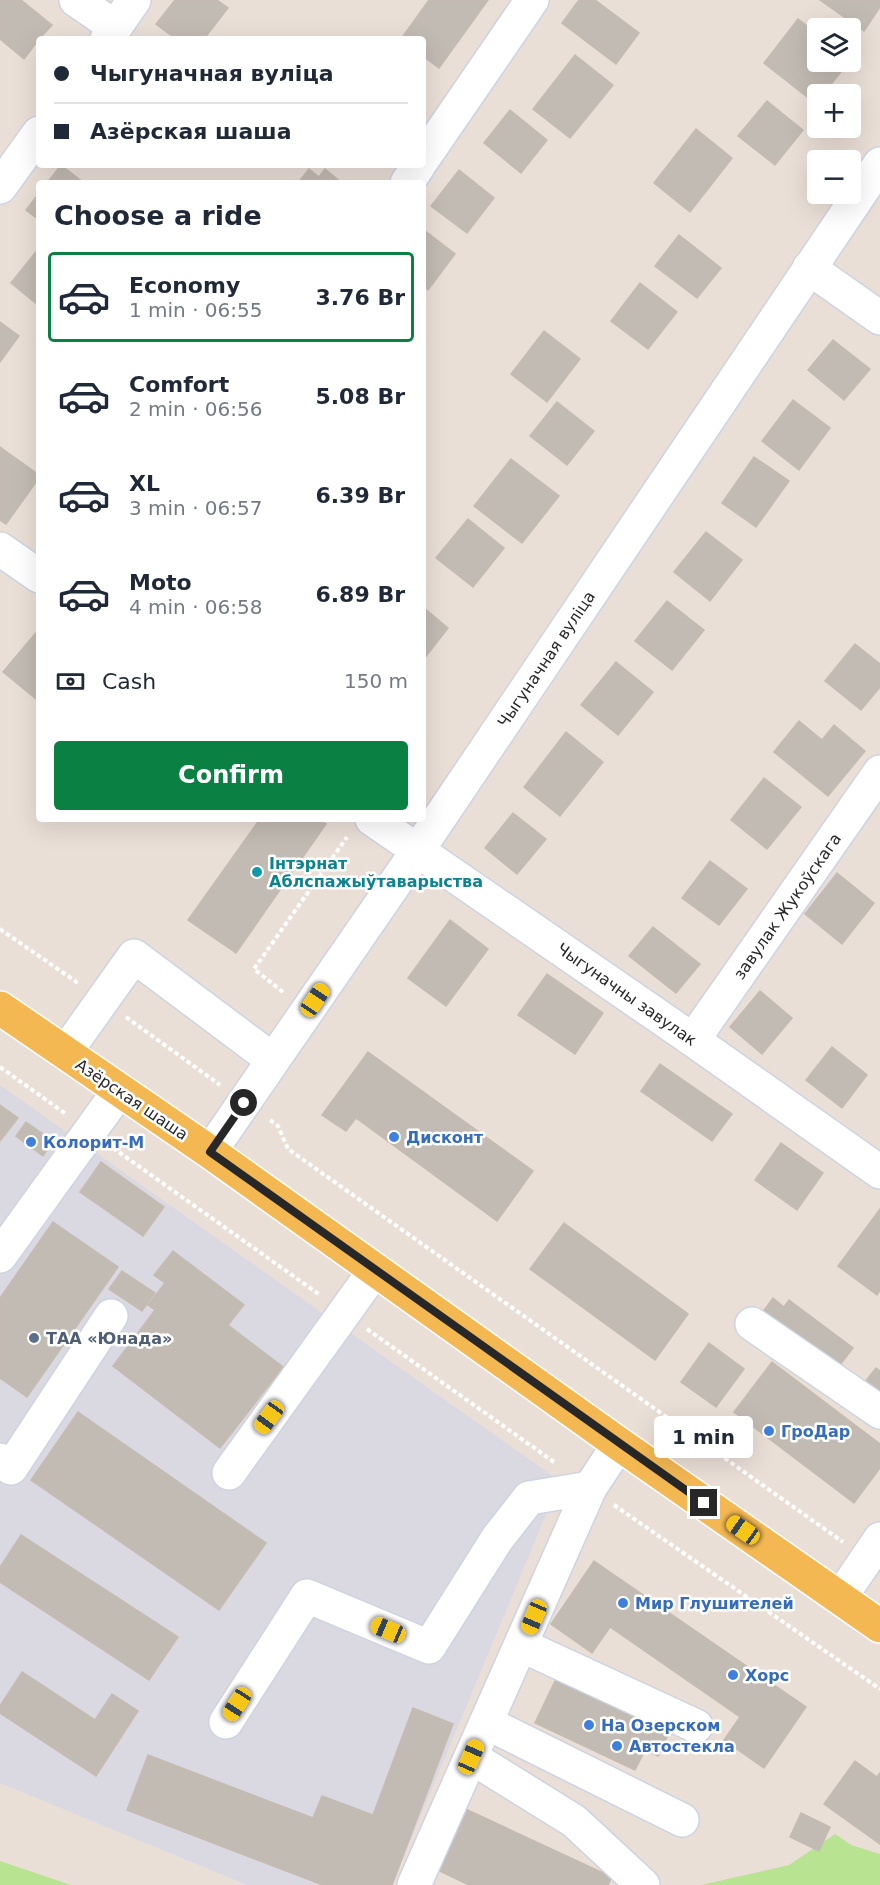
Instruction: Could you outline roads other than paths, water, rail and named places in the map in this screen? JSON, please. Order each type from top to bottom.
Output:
[{"type":"main road","name":"Азёрская шаша","points":[[0,1008],[210,1152],[619,1444],[880,1626]]},
{"type":"street","points":[[76,0],[111,33],[134,0]]},
{"type":"street","points":[[426,155],[532,0]]},
{"type":"street","points":[[0,187],[36,137]]},
{"type":"street","name":"Чыгуначная вуліца","points":[[210,1152],[418,850],[880,164]]},
{"type":"street","points":[[809,268],[880,318]]},
{"type":"street","points":[[0,549],[36,574]]},
{"type":"street","name":"завулак Жукоўскага","points":[[693,1040],[880,772]]},
{"type":"street","name":"Чыгуначны завулак","points":[[362,824],[418,850],[880,1172]]},
{"type":"street","points":[[65,1053],[135,956],[273,1060]]},
{"type":"street","points":[[6,1234],[91,1132],[118,1091]]},
{"type":"street","points":[[229,1473],[375,1270]]},
{"type":"street","points":[[0,1460],[10,1468],[111,1316]]},
{"type":"street","points":[[752,1324],[880,1412]]},
{"type":"street","points":[[414,1885],[590,1488],[619,1444]]},
{"type":"street","points":[[226,1722],[307,1596],[429,1647],[497,1539],[529,1498],[590,1488]]},
{"type":"street","points":[[840,1598],[873,1549]]},
{"type":"street","points":[[521,1645],[696,1726]]},
{"type":"street","points":[[487,1723],[682,1820]]},
{"type":"street","points":[[471,1757],[574,1821],[643,1885]]},
{"type":"place","name":"Інтэрнат Аблспажыўтаварыства","points":[[257,872]]},
{"type":"place","name":"Дисконт","points":[[394,1137]]},
{"type":"place","name":"Колорит-М","points":[[31,1142]]},
{"type":"place","name":"ТАА «Юнада»","points":[[34,1338]]},
{"type":"place","name":"ГроДар","points":[[769,1431]]},
{"type":"place","name":"Мир Глушителей","points":[[623,1603]]},
{"type":"place","name":"Хорс","points":[[733,1675]]},
{"type":"place","name":"На Озерском","points":[[589,1725]]},
{"type":"place","name":"Автостекла","points":[[617,1746]]}]
